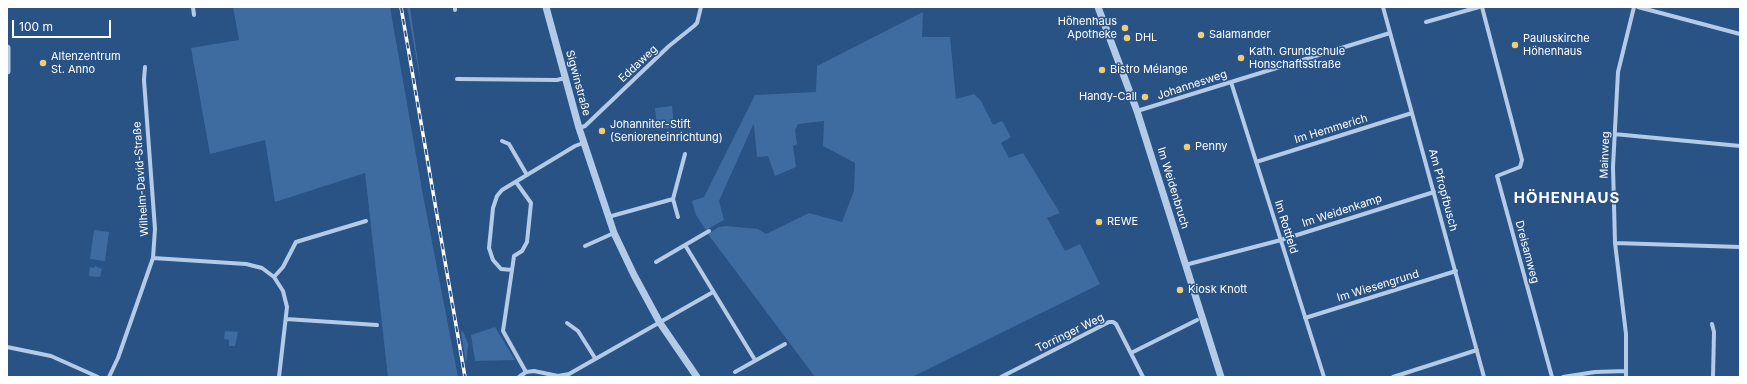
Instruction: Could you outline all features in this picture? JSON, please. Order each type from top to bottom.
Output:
[{"type":"street","points":[[193,7],[194,15]]},
{"type":"street","name":"Sigwinstraße","points":[[546,7],[583,143],[607,217],[634,275],[660,322],[697,377]]},
{"type":"street","name":"Eddaweg","points":[[579,128],[585,126],[697,22],[701,7]]},
{"type":"street","name":"Im Weidenbruch","points":[[1098,7],[1137,112],[1221,377]]},
{"type":"street","name":"Am Pfropfbusch","points":[[1383,7],[1484,377]]},
{"type":"street","points":[[1426,22],[1479,7]]},
{"type":"street","name":"Dreisamweg","points":[[1482,7],[1522,160],[1520,167],[1497,176],[1552,377]]},
{"type":"street","name":"Mainweg","points":[[1626,377],[1625,316],[1615,243],[1613,196],[1614,134],[1618,72],[1634,7]]},
{"type":"street","points":[[1638,7],[1740,34]]},
{"type":"street","name":"Johannesweg","points":[[1137,112],[1286,64],[1390,33]]},
{"type":"street","points":[[7,48],[7,71]]},
{"type":"street","name":"Wilhelm-David-Straße","points":[[109,377],[118,358],[153,258],[155,229],[144,80],[145,67]]},
{"type":"street","points":[[457,79],[557,80],[565,78]]},
{"type":"street","name":"Im Rottfeld","points":[[1231,82],[1324,377]]},
{"type":"street","name":"Im Hemmerich","points":[[1256,162],[1412,113]]},
{"type":"street","points":[[1614,134],[1740,146]]},
{"type":"street","points":[[502,141],[509,144],[527,175]]},
{"type":"street","points":[[512,270],[501,269],[493,260],[489,248],[493,208],[497,196],[502,190],[575,146],[583,143]]},
{"type":"street","points":[[678,217],[672,199],[685,154]]},
{"type":"street","points":[[516,182],[532,203],[527,242],[522,251],[514,256],[503,331],[526,372]]},
{"type":"street","name":"Im Weidenkamp","points":[[1186,264],[1280,240],[1434,192]]},
{"type":"street","points":[[607,217],[672,199]]},
{"type":"street","points":[[274,277],[284,267],[296,242],[366,221]]},
{"type":"street","points":[[656,262],[709,231]]},
{"type":"street","points":[[585,246],[614,233]]},
{"type":"street","points":[[1615,243],[1740,247]]},
{"type":"street","points":[[685,245],[755,360]]},
{"type":"street","points":[[153,258],[254,265],[267,271],[274,277],[280,284],[286,299],[286,319],[279,377]]},
{"type":"street","name":"Im Wiesengrund","points":[[1305,318],[1456,271]]},
{"type":"street","points":[[519,377],[526,372],[540,372],[558,376],[569,374],[713,292]]},
{"type":"street","points":[[286,319],[377,325]]},
{"type":"street","points":[[1131,353],[1197,320]]},
{"type":"street","name":"Torringer Weg","points":[[1001,377],[1109,322],[1116,324],[1143,377]]},
{"type":"street","points":[[567,323],[578,331],[595,358]]},
{"type":"street","points":[[1712,324],[1714,332],[1713,377]]},
{"type":"street","points":[[735,372],[785,344]]},
{"type":"street","points":[[7,347],[51,356],[98,377]]},
{"type":"street","points":[[1393,377],[1477,350]]},
{"type":"street","points":[[1563,377],[1595,372],[1626,371]]},
{"type":"shaded area","points":[[233,7],[390,7],[423,195],[458,377],[388,377],[365,173],[275,202],[265,140],[210,154],[191,48],[239,40]]},
{"type":"shaded area","points":[[407,7],[410,7],[422,90]]},
{"type":"shaded area","points":[[923,12],[922,37],[950,37],[956,99],[974,94],[981,101],[993,125],[1002,121],[1011,137],[1001,143],[1009,158],[1023,153],[1060,213],[1047,218],[1065,251],[1080,244],[1100,284],[912,377],[815,377],[708,234],[719,227],[726,226],[758,229],[766,234],[809,213],[842,222],[854,191],[855,163],[823,146],[824,121],[798,124],[795,130],[797,144],[793,146],[796,167],[775,176],[768,156],[757,157],[753,125],[719,201],[724,220],[706,230],[696,215],[692,201],[704,197],[755,95],[816,92],[817,66]]},
{"type":"shaded area","points":[[672,106],[674,128],[657,129],[655,108]]},
{"type":"shaded area","points":[[94,230],[109,232],[105,261],[90,259]]},
{"type":"shaded area","points":[[95,266],[102,269],[100,277],[89,276],[90,267],[94,268]]},
{"type":"shaded area","points":[[495,327],[515,360],[475,361],[471,335]]},
{"type":"shaded area","points":[[225,331],[238,332],[235,346],[229,346],[229,340],[224,339]]},
{"type":"shaded area","points":[[463,331],[468,344],[466,364],[461,332]]},
{"type":"railway","points":[[401,7],[465,377]]},
{"type":"place","name":"Höhenhaus Apotheke","points":[[1125,28]]},
{"type":"place","name":"Salamander","points":[[1201,35]]},
{"type":"place","name":"DHL","points":[[1127,38]]},
{"type":"place","name":"Pauluskirche Höhenhaus","points":[[1515,45]]},
{"type":"place","name":"Kath. Grundschule Honschaftsstraße","points":[[1241,58]]},
{"type":"place","name":"Altenzentrum St. Anno","points":[[43,63]]},
{"type":"place","name":"Bistro Mélange","points":[[1102,70]]},
{"type":"place","name":"Handy-Call","points":[[1145,97]]},
{"type":"place","name":"Johanniter-Stift (Senioreneinrichtung)","points":[[602,131]]},
{"type":"place","name":"Penny","points":[[1187,147]]},
{"type":"place","name":"REWE","points":[[1099,222]]},
{"type":"place","name":"Kiosk Knott","points":[[1180,290]]},
{"type":"district","name":"HÖHENHAUS","points":[[1567,198]]}]
